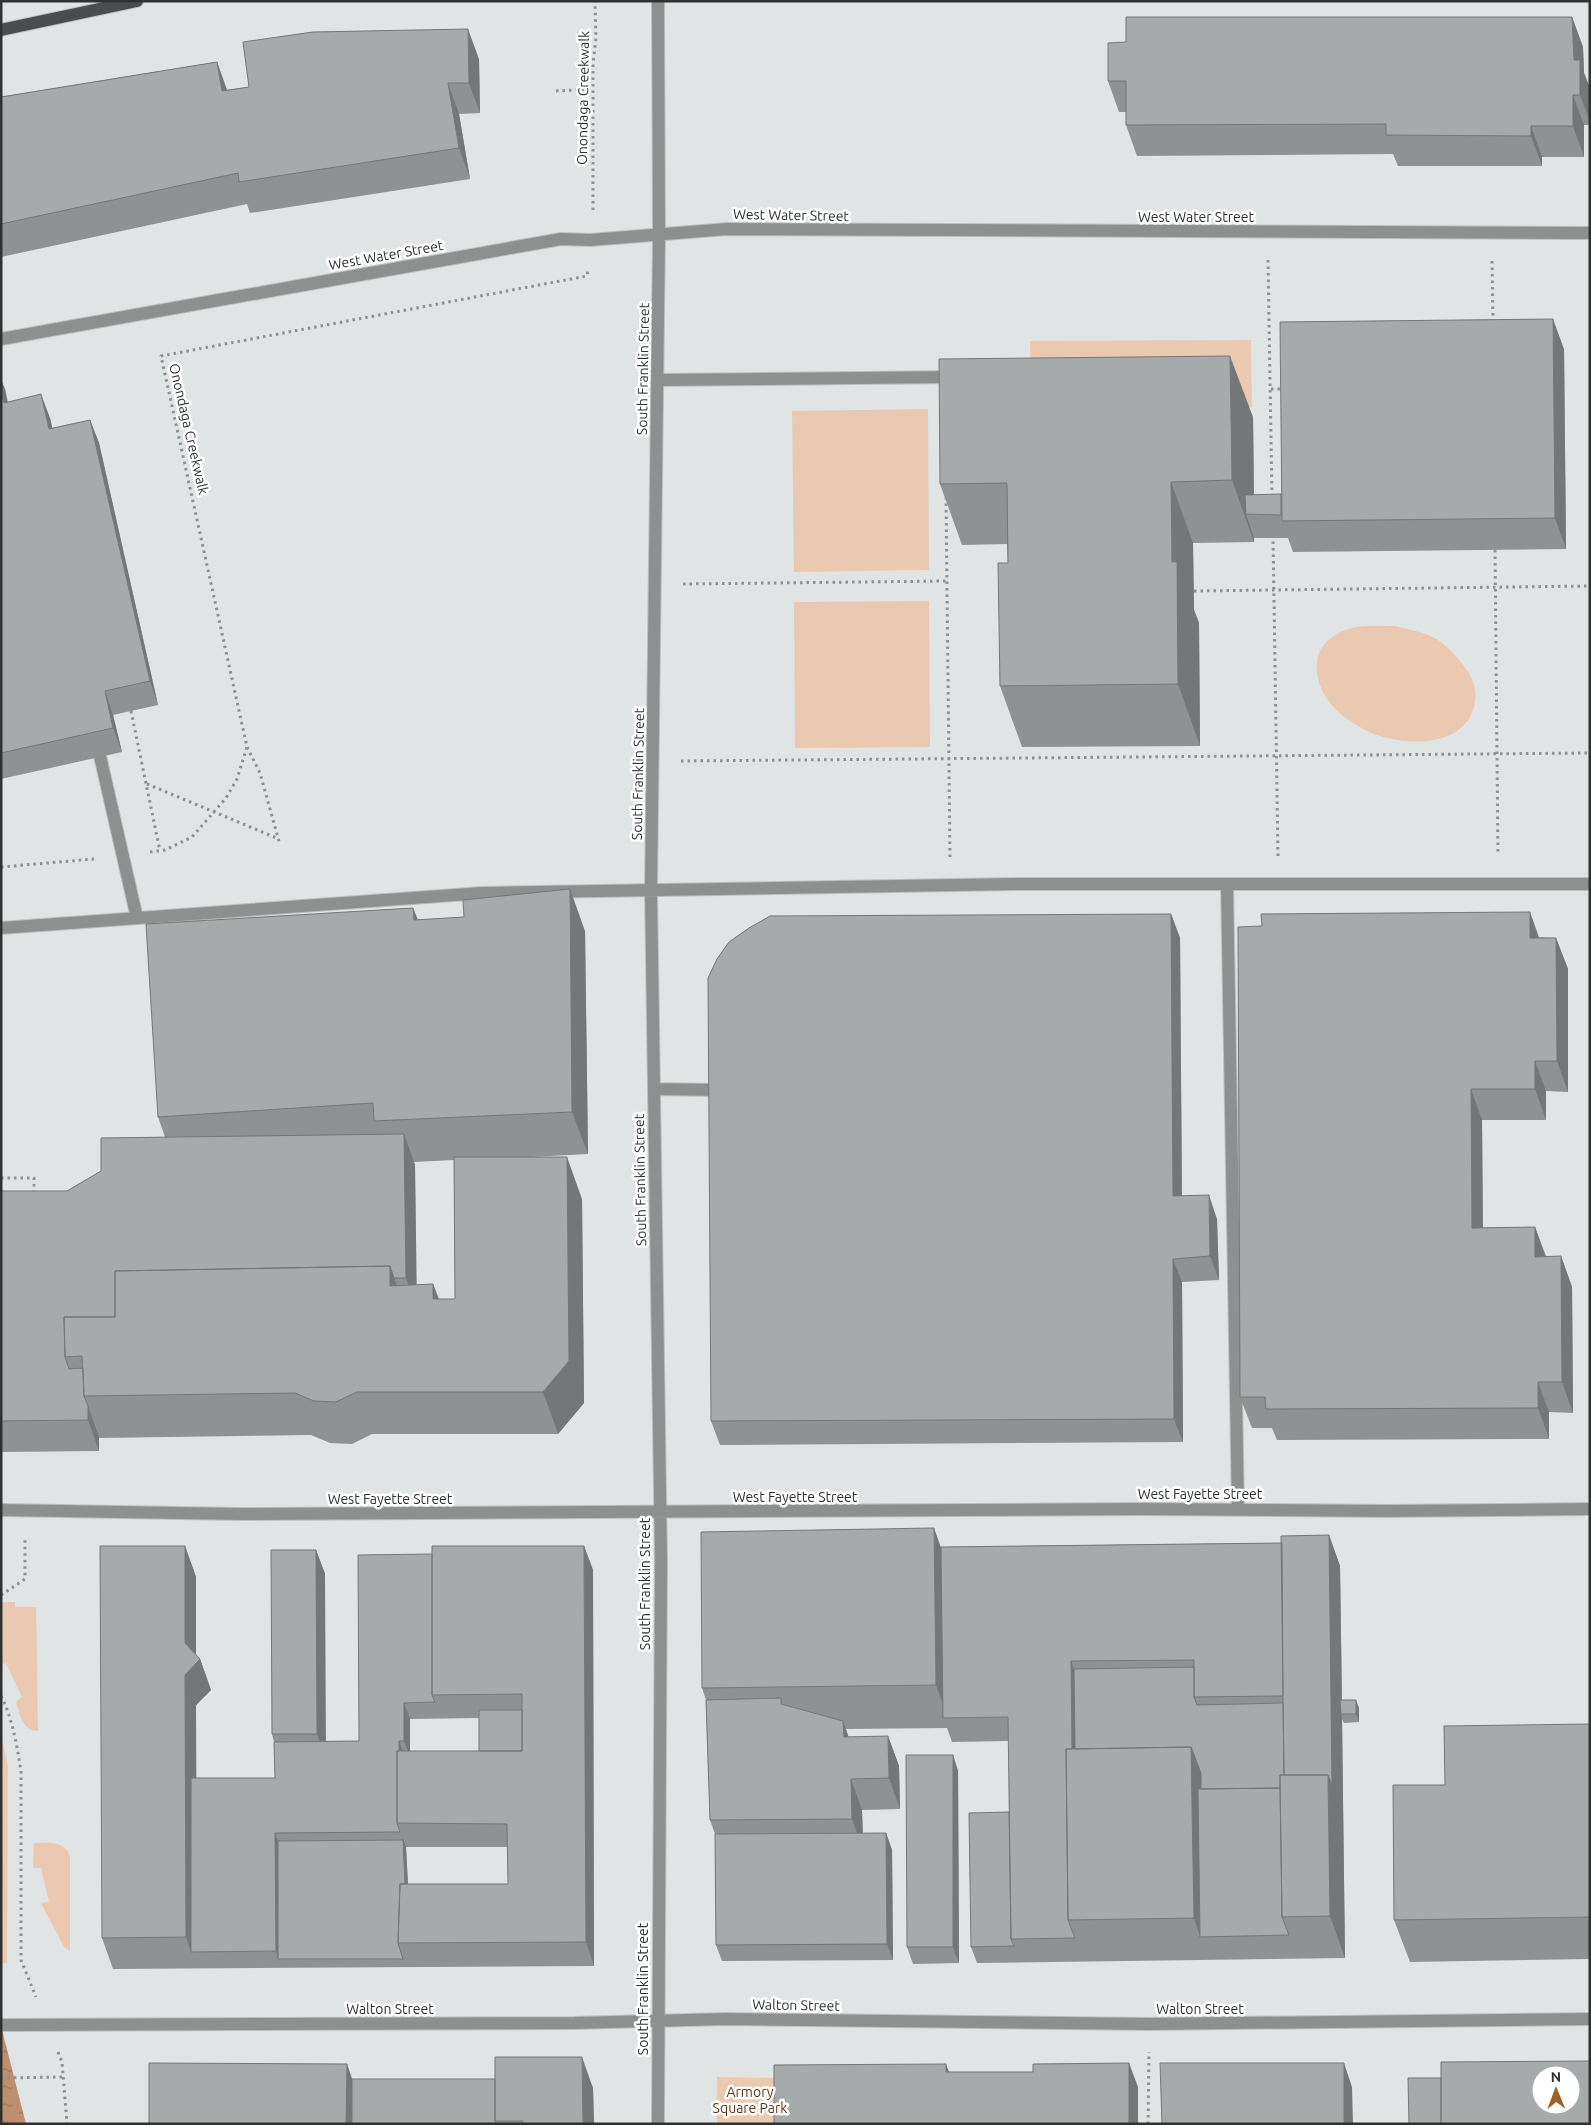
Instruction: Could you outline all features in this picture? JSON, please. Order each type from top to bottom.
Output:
[{"type":"main road","points":[[1,30],[137,1]]},
{"type":"street","name":"South Franklin Street","points":[[658,1],[658,380],[651,890],[660,1513],[658,2124]]},
{"type":"street","name":"West Water Street","points":[[1,339],[561,240],[590,240],[727,229],[1590,233]]},
{"type":"street","points":[[658,380],[965,377]]},
{"type":"street","points":[[100,756],[137,918]]},
{"type":"street","points":[[1227,884],[1238,1508]]},
{"type":"street","points":[[1,928],[482,893],[951,885],[1590,884]]},
{"type":"street","points":[[654,1090],[718,1090]]},
{"type":"street","name":"West Fayette Street","points":[[1,1510],[238,1514],[660,1513],[1238,1508],[1386,1511],[1590,1509]]},
{"type":"street","name":"Walton Street","points":[[1,2025],[576,2024],[735,2020],[1150,2024],[1590,2019]]},
{"type":"path","name":"Onondaga Creekwalk","points":[[594,195],[593,89],[595,1]]},
{"type":"path","points":[[556,91],[593,89]]},
{"type":"path","points":[[1268,232],[1272,504]]},
{"type":"path","points":[[1492,232],[1493,325]]},
{"type":"path","name":"Onondaga Creekwalk","points":[[248,747],[161,356],[587,276]]},
{"type":"path","points":[[1270,389],[1284,389]]},
{"type":"path","points":[[946,489],[951,885]]},
{"type":"path","points":[[1273,533],[1278,884]]},
{"type":"path","points":[[1495,550],[1498,884]]},
{"type":"path","points":[[655,584],[946,581]]},
{"type":"path","points":[[1194,590],[1590,586]]},
{"type":"path","points":[[131,711],[160,851]]},
{"type":"path","points":[[145,853],[160,851],[192,837],[226,798],[237,779],[248,747]]},
{"type":"path","points":[[248,747],[260,773],[280,845]]},
{"type":"path","points":[[653,761],[1590,753]]},
{"type":"path","points":[[147,784],[278,839]]},
{"type":"path","points":[[1,867],[92,859]]},
{"type":"path","points":[[1,1178],[34,1178],[34,1196]]},
{"type":"path","points":[[1,1595],[25,1579],[25,1510]]},
{"type":"path","points":[[1,1696],[16,1743],[21,1771],[21,1960],[62,2062],[67,2124]]},
{"type":"path","points":[[1148,2124],[1150,2024]]},
{"type":"path","points":[[1,2078],[62,2077]]},
{"type":"green space","points":[[1251,340],[1252,407],[1031,408],[1030,341]]},
{"type":"green space","points":[[928,409],[929,570],[794,572],[792,411]]},
{"type":"green space","points":[[929,601],[930,747],[795,748],[794,602]]},
{"type":"green space","points":[[1395,626],[1433,637],[1450,650],[1467,670],[1476,696],[1469,718],[1460,729],[1446,736],[1414,742],[1381,736],[1367,731],[1343,716],[1324,694],[1319,682],[1317,661],[1320,651],[1326,643],[1334,636],[1357,627]]},
{"type":"green space","points":[[15,1602],[15,1607],[36,1607],[38,1731],[28,1728],[22,1721],[16,1702],[22,1697],[6,1663],[1,1665],[1,1604]]},
{"type":"green space","points":[[1,1736],[8,1767],[7,1963],[1,1963]]},
{"type":"green space","points":[[34,1843],[60,1845],[68,1852],[70,1857],[70,1951],[64,1947],[41,1903],[49,1902],[41,1868],[33,1868]]},
{"type":"green space","name":"Armory Square Park","points":[[717,2077],[782,2078],[782,2124],[717,2124]]},
{"type":"water","points":[[1,2026],[26,2124],[1,2124]]},
{"type":"building","points":[[1126,17],[1572,17],[1574,60],[1580,60],[1580,95],[1573,95],[1573,126],[1531,126],[1531,136],[1386,135],[1386,124],[1126,125],[1126,81],[1108,81],[1108,43],[1126,42]]},
{"type":"building","points":[[468,29],[469,83],[448,83],[459,148],[239,182],[238,173],[1,224],[1,97],[217,62],[222,91],[249,87],[243,42],[313,32]]},
{"type":"building","points":[[1553,319],[1555,518],[1282,521],[1280,322]]},
{"type":"building","points":[[1230,356],[1232,480],[1171,482],[1172,562],[1177,562],[1178,684],[1000,686],[998,563],[1008,563],[1007,483],[940,484],[939,359]]},
{"type":"building","points":[[1,389],[4,403],[41,394],[49,429],[90,420],[150,681],[105,691],[113,728],[1,753]]},
{"type":"building","points":[[1281,494],[1281,515],[1246,514],[1245,495]]},
{"type":"building","points":[[570,889],[572,1112],[374,1121],[373,1103],[158,1117],[146,924],[413,908],[414,920],[464,917],[463,900]]},
{"type":"building","points":[[1530,912],[1530,938],[1556,938],[1557,1061],[1535,1061],[1535,1089],[1471,1089],[1472,1228],[1535,1227],[1535,1257],[1561,1256],[1562,1382],[1538,1382],[1538,1408],[1266,1409],[1265,1397],[1240,1397],[1238,927],[1262,926],[1261,914]]},
{"type":"building","points":[[1171,914],[1173,1196],[1209,1195],[1210,1256],[1173,1259],[1174,1419],[711,1421],[708,978],[717,959],[729,942],[770,916]]},
{"type":"building","points":[[404,1134],[406,1278],[394,1278],[390,1266],[115,1271],[115,1317],[64,1317],[65,1357],[69,1369],[83,1368],[84,1396],[88,1406],[88,1420],[1,1421],[1,1191],[67,1191],[101,1171],[101,1138]]},
{"type":"building","points":[[454,1157],[567,1157],[569,1361],[543,1392],[357,1392],[336,1402],[314,1401],[295,1393],[84,1396],[82,1356],[65,1357],[64,1317],[115,1317],[115,1271],[390,1266],[390,1286],[433,1284],[433,1299],[455,1299]]},
{"type":"building","points":[[934,1528],[936,1685],[702,1688],[701,1532]]},
{"type":"building","points":[[1329,1535],[1332,1786],[1328,1775],[1284,1775],[1281,1536]]},
{"type":"building","points":[[1282,1543],[1283,1696],[1194,1697],[1194,1660],[1071,1661],[1072,1749],[1066,1749],[1068,1920],[1075,1938],[1011,1939],[1008,1717],[943,1718],[941,1547]]},
{"type":"building","points":[[100,1546],[185,1546],[185,1643],[200,1659],[185,1675],[186,1937],[102,1938]]},
{"type":"building","points":[[432,1546],[584,1546],[586,1942],[398,1943],[400,1884],[508,1884],[507,1824],[397,1823],[397,1751],[522,1751],[522,1694],[432,1695]]},
{"type":"building","points":[[271,1550],[316,1550],[317,1734],[272,1734]]},
{"type":"building","points":[[432,1554],[432,1695],[435,1702],[404,1703],[404,1741],[399,1741],[399,1751],[397,1751],[397,1823],[400,1832],[275,1833],[276,1951],[191,1952],[191,1778],[275,1778],[274,1742],[359,1741],[358,1555]]},
{"type":"building","points":[[1194,1667],[1194,1697],[1197,1705],[1283,1703],[1284,1775],[1280,1775],[1280,1788],[1201,1789],[1201,1773],[1191,1747],[1075,1749],[1074,1669]]},
{"type":"building","points":[[781,1698],[781,1704],[843,1721],[844,1737],[888,1736],[889,1778],[851,1779],[852,1819],[710,1820],[706,1700]]},
{"type":"building","points":[[1340,1700],[1356,1700],[1356,1714],[1341,1714]]},
{"type":"building","points":[[479,1710],[522,1710],[522,1751],[479,1751]]},
{"type":"building","points":[[1590,1724],[1590,1917],[1394,1920],[1393,1785],[1445,1785],[1444,1726]]},
{"type":"building","points":[[1191,1747],[1194,1918],[1068,1920],[1066,1749]]},
{"type":"building","points":[[906,1755],[953,1755],[953,1947],[907,1947]]},
{"type":"building","points":[[1280,1775],[1328,1775],[1330,1916],[1282,1917]]},
{"type":"building","points":[[1280,1788],[1282,1917],[1289,1935],[1200,1937],[1198,1789]]},
{"type":"building","points":[[1009,1812],[1011,1939],[1014,1946],[971,1947],[969,1813]]},
{"type":"building","points":[[886,1833],[887,1944],[716,1945],[715,1834]]},
{"type":"building","points":[[403,1840],[405,1884],[400,1884],[398,1943],[403,1959],[278,1959],[278,1841]]},
{"type":"building","points":[[495,2057],[582,2057],[583,2124],[523,2124],[523,2121],[495,2121]]},
{"type":"building","points":[[1590,2061],[1590,2124],[1441,2124],[1441,2062]]},
{"type":"building","points":[[149,2063],[347,2064],[346,2124],[149,2124]]},
{"type":"building","points":[[1129,2063],[1129,2124],[774,2124],[774,2065],[946,2064],[946,2072],[1033,2072],[1033,2064]]},
{"type":"building","points":[[1160,2063],[1344,2063],[1344,2124],[1162,2124]]},
{"type":"building","points":[[1408,2078],[1441,2078],[1441,2124],[1409,2124]]},
{"type":"building","points":[[352,2079],[495,2079],[496,2124],[352,2124]]}]
